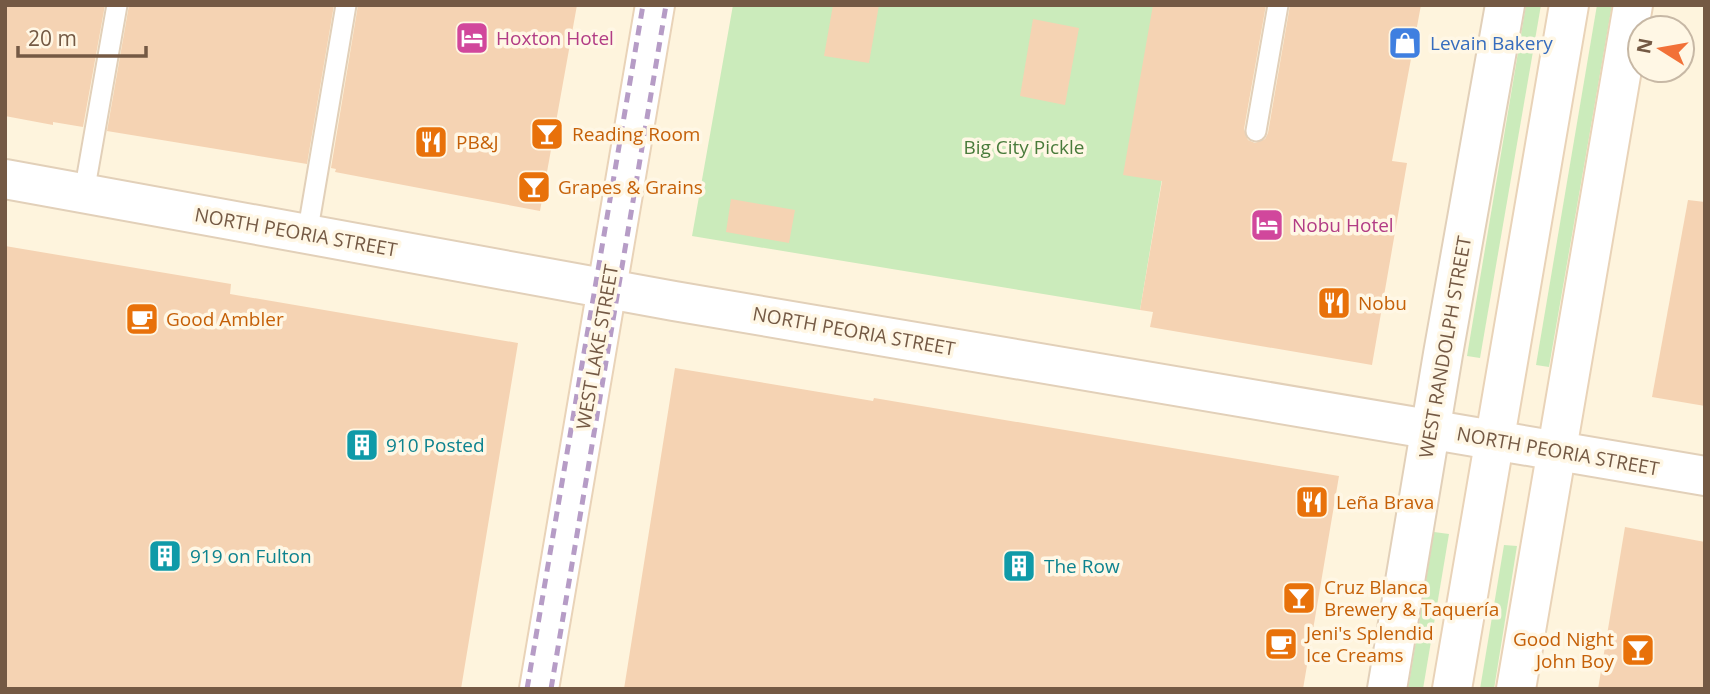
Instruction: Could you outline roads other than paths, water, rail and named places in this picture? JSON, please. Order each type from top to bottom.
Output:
[{"type":"street","name":"WEST LAKE STREET","points":[[539,689],[655,5]]},
{"type":"street","name":"WEST RANDOLPH STREET","points":[[1387,689],[1505,5]]},
{"type":"street","points":[[1452,689],[1569,5]]},
{"type":"street","points":[[1516,689],[1633,5]]},
{"type":"street","name":"NORTH PEORIA STREET","points":[[5,179],[607,289],[1705,476]]},
{"type":"lane","points":[[84,193],[117,5]]},
{"type":"lane","points":[[307,234],[346,5]]},
{"type":"lane","points":[[1256,131],[1278,5]]},
{"type":"railway","points":[[527,689],[643,5]]},
{"type":"railway","points":[[551,689],[666,5]]},
{"type":"place","name":"Hoxton Hotel","points":[[472,38]]},
{"type":"place","name":"Levain Bakery","points":[[1405,43]]},
{"type":"place","name":"Reading Room","points":[[547,134]]},
{"type":"place","name":"PB&J","points":[[431,142]]},
{"type":"place","name":"Grapes & Grains","points":[[534,187]]},
{"type":"place","name":"Nobu Hotel","points":[[1267,225]]},
{"type":"place","name":"Nobu","points":[[1334,303]]},
{"type":"place","name":"Good Ambler","points":[[142,319]]},
{"type":"place","name":"910 Posted","points":[[362,445]]},
{"type":"place","name":"Leña Brava","points":[[1312,502]]},
{"type":"place","name":"919 on Fulton","points":[[165,556]]},
{"type":"place","name":"The Row","points":[[1019,566]]},
{"type":"place","name":"Cruz Blanca Brewery & Taquería","points":[[1299,598]]},
{"type":"place","name":"Jeni's Splendid Ice Creams","points":[[1281,644]]},
{"type":"place","name":"Good Night John Boy","points":[[1638,650]]},
{"type":"park label","name":"Big City Pickle","points":[[1024,147]]}]
